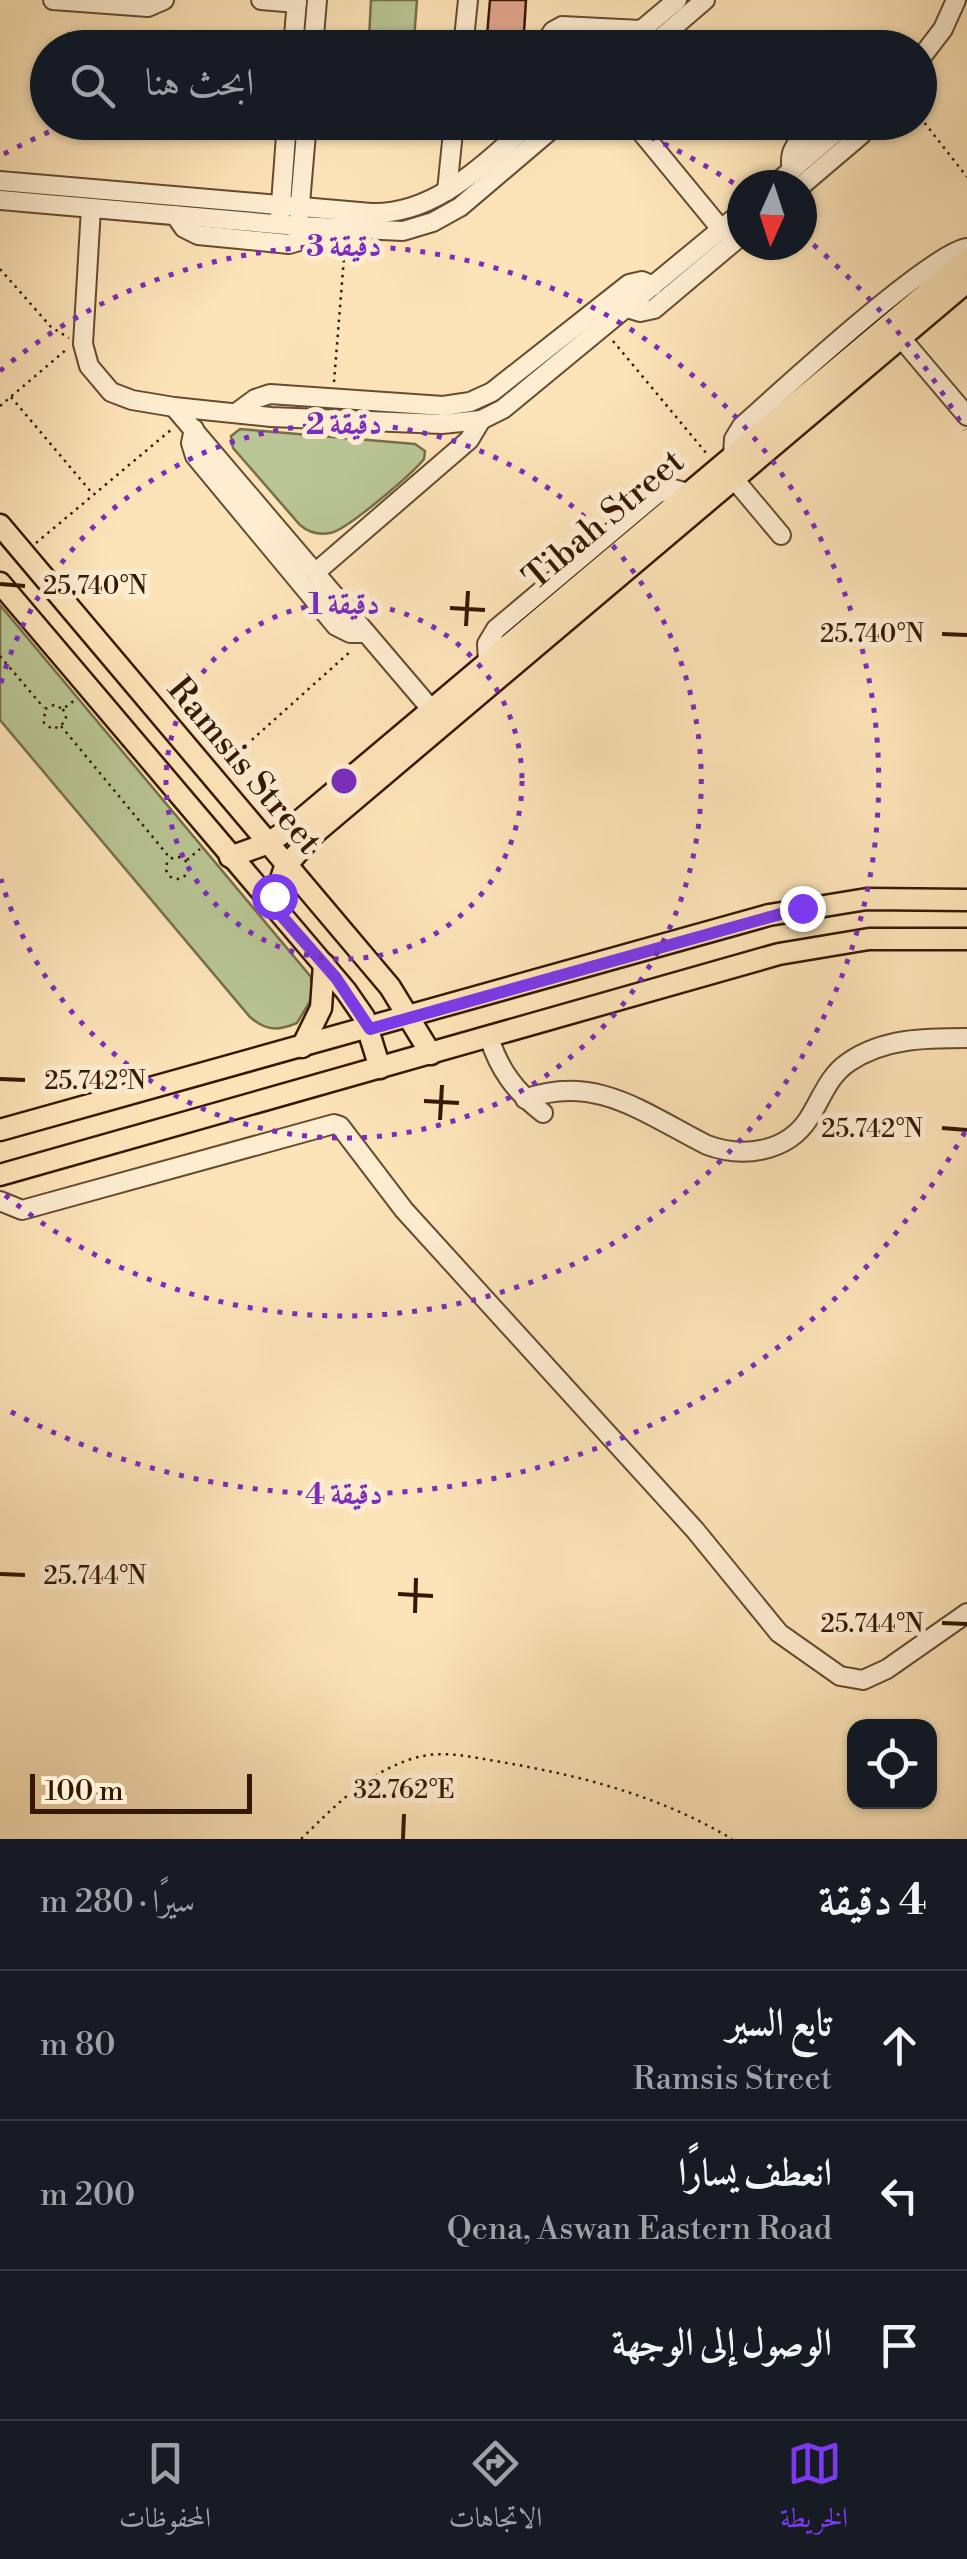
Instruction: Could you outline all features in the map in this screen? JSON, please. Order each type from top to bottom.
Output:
[{"type":"main road","name":"Tibah Street","points":[[272,905],[286,867],[314,832],[726,466],[967,259]]},
{"type":"main road","name":"Tibah Street","points":[[230,856],[266,844],[291,828],[688,493],[901,338],[967,282]]},
{"type":"main road","name":"Ramsis Street","points":[[0,525],[390,987],[431,1054]]},
{"type":"main road","name":"Ramsis Street","points":[[0,583],[356,1004],[370,1029],[380,1068]]},
{"type":"main road","points":[[0,1130],[802,908],[900,898],[967,900]]},
{"type":"main road","points":[[0,1175],[809,947],[884,938],[967,939]]},
{"type":"main road","points":[[302,1047],[321,1008],[324,964]]},
{"type":"street","points":[[53,0],[148,7],[164,0]]},
{"type":"street","points":[[261,0],[297,2],[295,30]]},
{"type":"street","points":[[315,30],[318,0]]},
{"type":"street","points":[[464,30],[468,0]]},
{"type":"street","points":[[555,30],[562,26],[641,30],[676,0]]},
{"type":"street","points":[[670,30],[705,0]]},
{"type":"street","points":[[937,37],[956,0]]},
{"type":"street","points":[[287,140],[289,215]]},
{"type":"street","points":[[289,215],[304,140]]},
{"type":"street","points":[[448,191],[452,140]]},
{"type":"street","points":[[0,200],[175,215],[398,212],[424,205],[448,191],[510,140]]},
{"type":"street","points":[[0,181],[289,215],[319,227],[388,232],[433,222],[460,206],[539,140]]},
{"type":"street","points":[[648,140],[722,229]]},
{"type":"street","points":[[794,170],[790,156],[801,140]]},
{"type":"street","points":[[804,170],[832,140]]},
{"type":"street","points":[[809,170],[853,140]]},
{"type":"street","points":[[91,208],[83,344],[89,366],[102,385],[120,396],[184,418],[236,414],[442,424],[486,417]]},
{"type":"street","points":[[175,215],[184,228],[198,235],[271,242],[300,241],[319,227]]},
{"type":"street","points":[[316,572],[463,446],[486,417],[727,225]]},
{"type":"street","points":[[626,308],[640,312],[654,309],[727,248]]},
{"type":"street","points":[[781,535],[726,466],[742,426],[948,253],[967,248]]},
{"type":"street","points":[[236,414],[255,398],[270,394],[443,406],[483,398],[629,284],[642,281],[654,286]]},
{"type":"street","points":[[901,338],[967,416]]},
{"type":"street","points":[[483,398],[486,417]]},
{"type":"street","points":[[184,418],[432,709]]},
{"type":"street","points":[[184,418],[196,456],[336,626],[350,633],[367,634]]},
{"type":"street","points":[[489,1037],[502,1070],[524,1098],[543,1113]]},
{"type":"street","points":[[524,1098],[566,1088],[587,1090],[608,1096],[707,1146],[723,1151],[757,1152],[798,1132],[829,1081],[863,1054],[898,1042],[967,1038]]},
{"type":"street","points":[[0,1202],[22,1210],[334,1124],[340,1126],[404,1210],[695,1530],[779,1633],[795,1646],[840,1676],[863,1680],[887,1669],[967,1612]]},
{"type":"path","points":[[937,139],[967,177]]},
{"type":"path","points":[[332,398],[346,229]]},
{"type":"path","points":[[0,269],[50,327],[76,341],[0,406]]},
{"type":"path","points":[[602,328],[726,466]]},
{"type":"path","points":[[10,397],[93,494]]},
{"type":"path","points":[[23,552],[184,418]]},
{"type":"path","points":[[210,777],[367,634]]},
{"type":"path","points":[[0,656],[45,709]]},
{"type":"path","points":[[54,705],[62,709],[66,718],[61,726],[47,726],[42,718],[45,709],[54,705]]},
{"type":"path","points":[[61,726],[170,858]]},
{"type":"path","points":[[170,858],[166,870],[175,879],[186,874],[186,861],[213,836]]},
{"type":"path","points":[[170,858],[178,856],[186,861]]},
{"type":"path","points":[[301,1839],[371,1776],[414,1758],[445,1752],[563,1772],[638,1793],[732,1839]]},
{"type":"green space","points":[[371,0],[417,0],[415,30],[369,30]]},
{"type":"green space","points":[[240,429],[415,444],[425,451],[424,459],[350,523],[330,533],[318,533],[300,525],[233,448],[231,436]]},
{"type":"green space","points":[[0,605],[311,977],[312,998],[297,1023],[272,1028],[250,1017],[0,720]]},
{"type":"building","points":[[490,0],[526,0],[524,30],[488,30]]},
{"type":"route","points":[[274,896],[272,905],[336,978],[370,1029],[802,908]]}]
